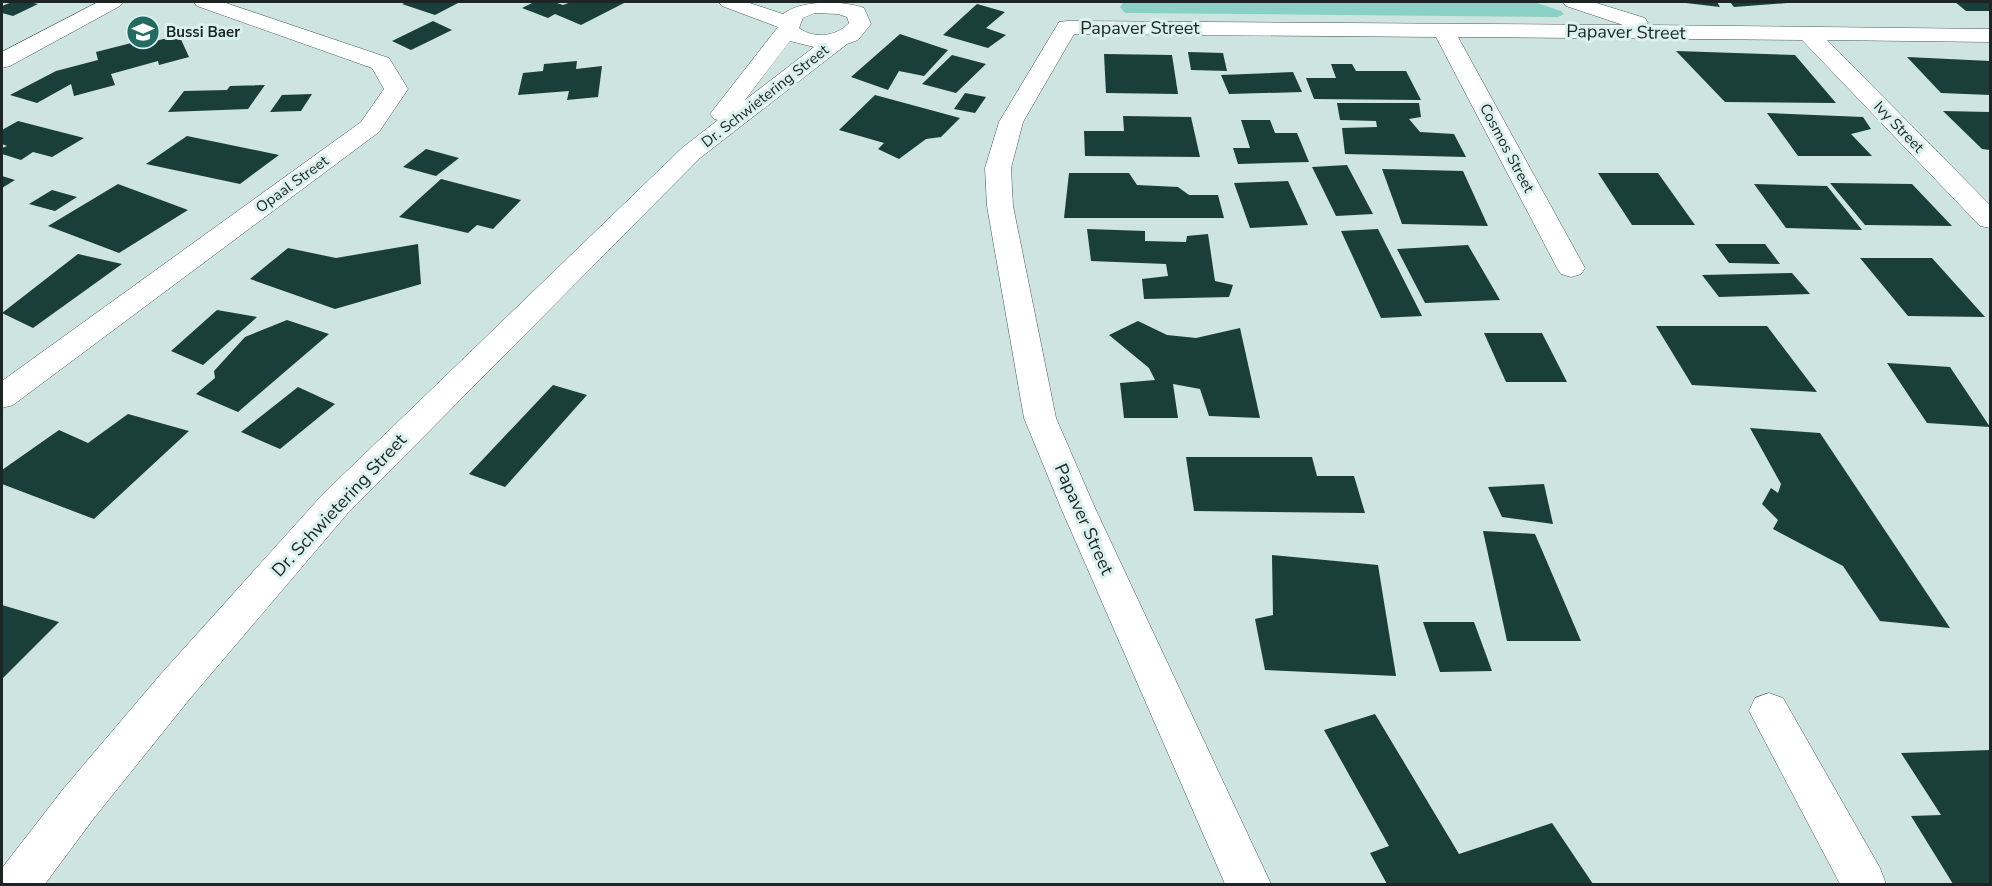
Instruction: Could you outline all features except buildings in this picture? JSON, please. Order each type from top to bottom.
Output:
[{"type":"street","points":[[2,61],[113,2]]},
{"type":"street","name":"Opaal Street","points":[[2,397],[370,127],[396,89],[381,63],[204,2]]},
{"type":"street","points":[[729,2],[788,26],[801,39],[813,41],[839,39]]},
{"type":"street","points":[[1573,2],[1666,32]]},
{"type":"street","points":[[788,26],[798,12],[815,3],[839,7],[856,14],[866,10]]},
{"type":"street","name":"Dr. Schwietering Street","points":[[18,885],[79,803],[174,688],[335,504],[691,153],[839,39],[857,29],[866,10]]},
{"type":"street","name":"Papaver Street","points":[[1248,885],[1078,508],[1040,418],[1000,206],[998,168],[1011,122],[1075,19],[1443,29],[1990,35]]},
{"type":"street","name":"Dr. Schwietering Street","points":[[691,153],[788,26]]},
{"type":"street","name":"Cosmos Street","points":[[1443,29],[1571,268]]},
{"type":"street","name":"Ivy Street","points":[[1808,33],[1990,220]]},
{"type":"street","points":[[1769,711],[1864,885]]},
{"type":"green space","points":[[1124,2],[1534,2],[1564,14],[1558,17],[1125,13],[1120,7]]},
{"type":"place","name":"Bussi Baer","points":[[143,32]]}]
